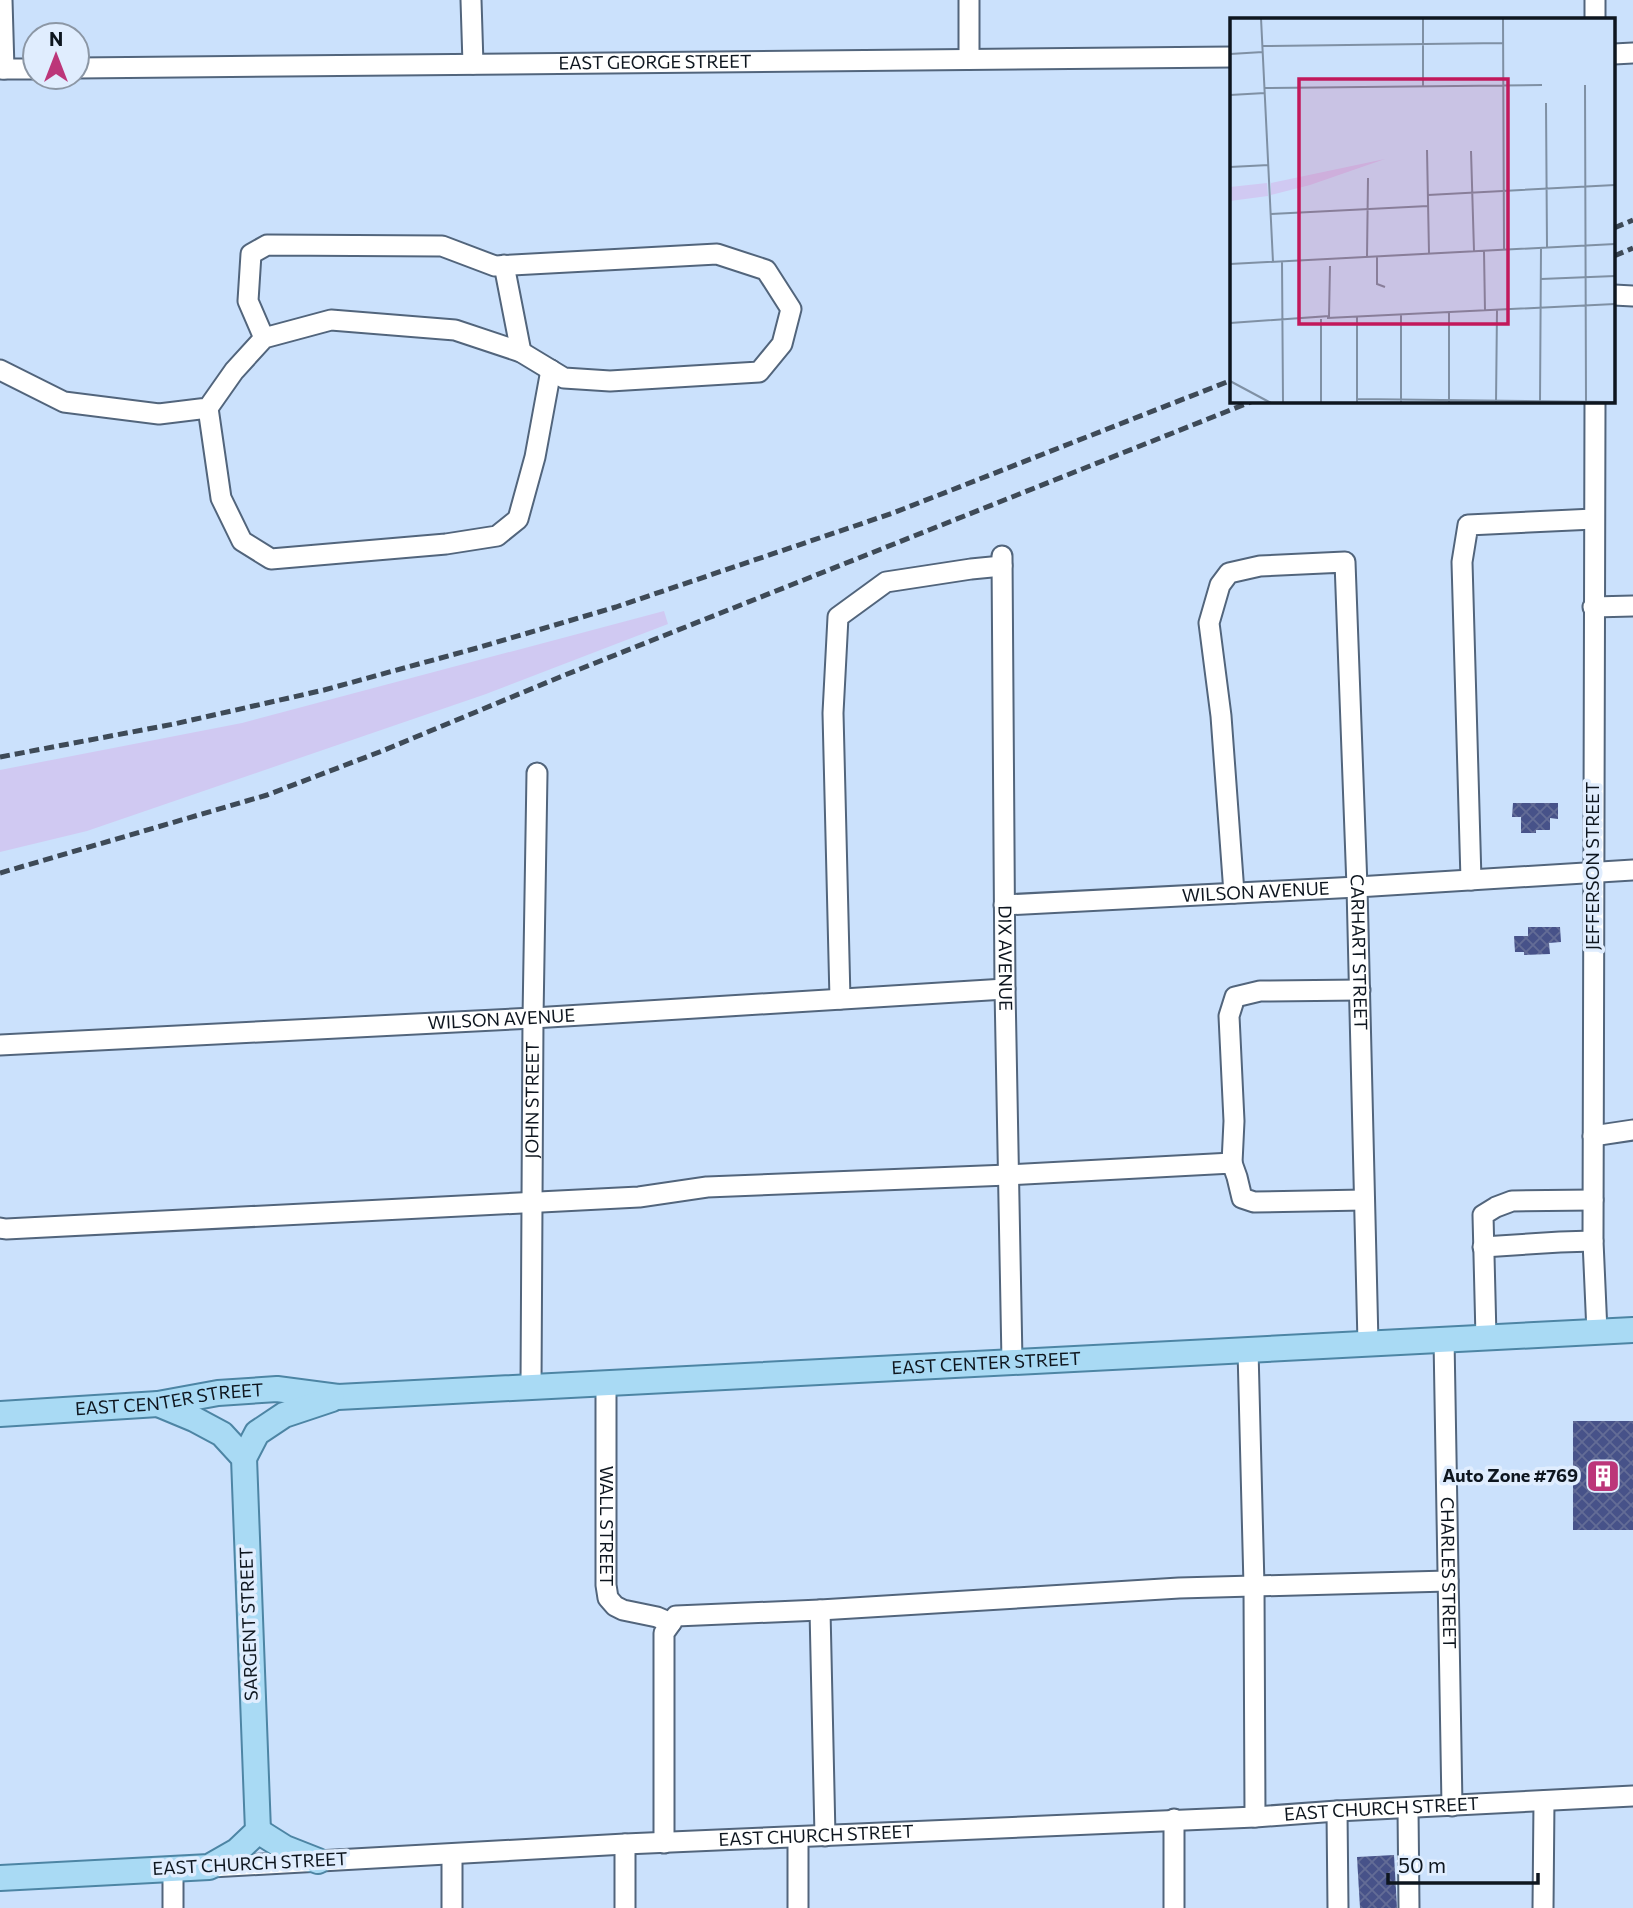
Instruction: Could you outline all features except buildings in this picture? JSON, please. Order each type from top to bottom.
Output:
[{"type":"main road","name":"EAST CENTER STREET","points":[[0,1414],[158,1404],[218,1393],[277,1389],[338,1397],[1633,1330]]},
{"type":"main road","name":"EAST CENTER STREET","points":[[244,1458],[257,1433],[284,1415],[338,1397]]},
{"type":"main road","points":[[158,1404],[222,1434],[244,1458]]},
{"type":"main road","name":"SARGENT STREET","points":[[244,1458],[258,1831]]},
{"type":"main road","points":[[209,1867],[237,1851],[258,1831],[285,1848],[318,1861]]},
{"type":"main road","name":"EAST CHURCH STREET","points":[[0,1878],[209,1867]]},
{"type":"street","points":[[2,0],[2,69],[21,69]]},
{"type":"street","points":[[471,0],[474,64]]},
{"type":"street","points":[[969,59],[970,0]]},
{"type":"street","points":[[1595,0],[1595,18]]},
{"type":"street","name":"EAST GEORGE STREET","points":[[91,68],[1230,57]]},
{"type":"street","points":[[264,338],[248,301],[251,254],[267,245],[442,246],[495,266],[717,254],[766,270],[791,309],[782,344],[760,372],[610,381],[564,378],[551,370],[520,352],[455,330],[331,320],[264,338],[233,371],[208,408],[220,498],[242,541],[271,559],[446,544],[497,536],[518,519],[535,457],[551,370]]},
{"type":"street","points":[[504,265],[520,352]]},
{"type":"street","points":[[0,370],[64,402],[159,414],[208,408]]},
{"type":"street","name":"JEFFERSON STREET","points":[[1595,402],[1593,1136],[1597,1332]]},
{"type":"street","points":[[1471,880],[1462,562],[1468,525],[1594,519]]},
{"type":"street","name":"DIX AVENUE","points":[[840,999],[834,712],[838,617],[886,582],[971,569],[1002,561],[1004,989],[1012,1361]]},
{"type":"street","name":"CARHART STREET","points":[[1234,893],[1221,716],[1209,623],[1220,585],[1229,573],[1261,566],[1345,562],[1357,887],[1368,1343]]},
{"type":"street","points":[[1594,607],[1633,606]]},
{"type":"street","name":"JOHN STREET","points":[[531,1387],[537,773]]},
{"type":"street","name":"WILSON AVENUE","points":[[1004,905],[1633,870]]},
{"type":"street","name":"WILSON AVENUE","points":[[0,1045],[533,1018],[1004,989]]},
{"type":"street","points":[[1360,990],[1261,991],[1235,997],[1229,1016],[1234,1121],[1231,1163],[1242,1198],[1254,1202],[1364,1200]]},
{"type":"street","points":[[1593,1136],[1633,1130]]},
{"type":"street","points":[[0,1228],[639,1197],[707,1187],[1231,1163]]},
{"type":"street","points":[[1486,1337],[1483,1215],[1512,1201],[1594,1200]]},
{"type":"street","points":[[1483,1247],[1594,1241]]},
{"type":"street","name":"CHARLES STREET","points":[[1444,1339],[1452,1806]]},
{"type":"street","points":[[1248,1350],[1254,1586],[1255,1816]]},
{"type":"street","name":"WALL STREET","points":[[606,1384],[608,1598],[624,1611],[671,1623]]},
{"type":"street","points":[[664,1843],[664,1633],[676,1616],[820,1611],[1179,1588],[1448,1581]]},
{"type":"street","points":[[820,1611],[825,1836]]},
{"type":"street","name":"EAST CHURCH STREET","points":[[209,1867],[625,1844],[798,1838],[1633,1796]]},
{"type":"street","points":[[1543,1908],[1544,1801]]},
{"type":"street","points":[[1408,1808],[1409,1908]]},
{"type":"street","points":[[1337,1811],[1338,1908]]},
{"type":"street","points":[[1174,1819],[1174,1908]]},
{"type":"street","points":[[798,1838],[798,1908]]},
{"type":"street","points":[[625,1844],[625,1908]]},
{"type":"street","points":[[452,1855],[452,1908]]},
{"type":"street","points":[[173,1868],[173,1908]]},
{"type":"shaded area","points":[[664,611],[668,624],[486,694],[87,831],[0,852],[0,770],[242,723]]},
{"type":"railway","points":[[1616,227],[1633,220]]},
{"type":"railway","points":[[1616,255],[1633,248]]},
{"type":"railway","points":[[0,757],[174,724],[324,690],[616,607],[893,513],[1230,381]]},
{"type":"railway","points":[[0,873],[267,795],[1250,402]]},
{"type":"place","name":"Auto Zone #769","points":[[1603,1476]]}]
